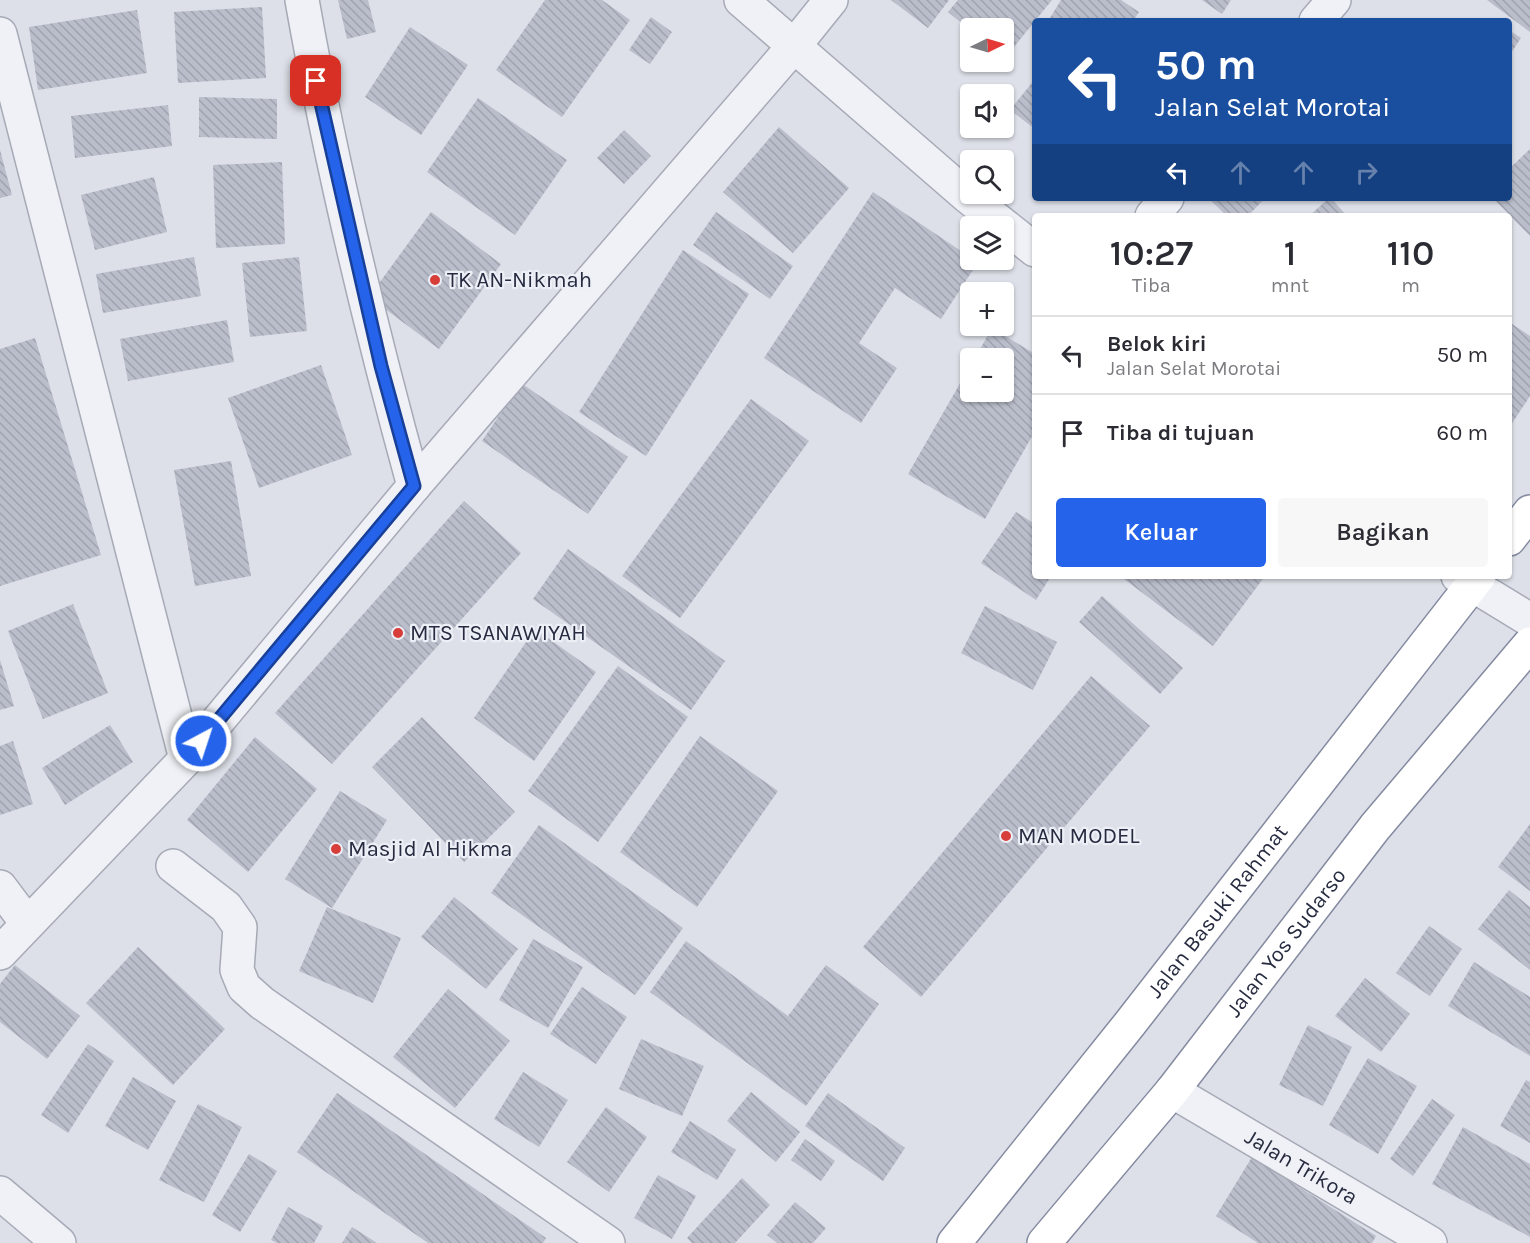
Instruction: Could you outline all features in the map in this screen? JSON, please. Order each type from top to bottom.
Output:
[{"type":"highway","points":[[1512,535],[1530,512]]},
{"type":"highway","name":"Jalan Basuki Rahmat","points":[[954,1243],[1128,1026],[1470,579]]},
{"type":"highway","name":"Jalan Yos Sudarso","points":[[1044,1243],[1172,1091],[1375,827],[1530,644]]},
{"type":"street","points":[[302,0],[316,81],[381,366],[414,486]]},
{"type":"street","points":[[741,0],[967,196],[1032,248]]},
{"type":"street","points":[[0,953],[27,922],[186,759],[414,486],[794,46],[831,0]]},
{"type":"street","points":[[1319,18],[1334,0]]},
{"type":"street","points":[[0,34],[186,759]]},
{"type":"street","points":[[1154,213],[1164,201]]},
{"type":"street","points":[[1470,579],[1530,620]]},
{"type":"street","points":[[173,866],[226,907],[240,927],[237,970],[244,987],[262,1003],[608,1243]]},
{"type":"street","points":[[0,887],[27,922]]},
{"type":"street","name":"Jalan Trikora","points":[[1172,1091],[1430,1243]]},
{"type":"street","points":[[0,1193],[59,1243]]},
{"type":"building","points":[[338,0],[368,0],[376,32],[347,39]]},
{"type":"building","points":[[545,0],[602,0],[630,20],[562,117],[496,70]]},
{"type":"building","points":[[891,0],[949,0],[928,28]]},
{"type":"building","points":[[958,0],[1052,0],[1037,18],[1032,18],[1032,25],[1014,47],[1014,18],[960,18],[960,22],[948,12]]},
{"type":"building","points":[[1061,0],[1121,0],[1139,12],[1135,18],[1050,18]]},
{"type":"building","points":[[1202,0],[1231,0],[1222,14]]},
{"type":"building","points":[[1487,0],[1530,0],[1530,32]]},
{"type":"building","points":[[262,7],[266,78],[178,83],[174,12]]},
{"type":"building","points":[[137,10],[147,73],[38,90],[29,27]]},
{"type":"building","points":[[651,17],[672,32],[650,64],[629,50]]},
{"type":"building","points":[[410,27],[468,65],[421,135],[365,97]]},
{"type":"building","points":[[1512,32],[1521,38],[1512,52]]},
{"type":"building","points":[[1032,83],[1032,127],[1014,113],[1014,105]]},
{"type":"building","points":[[199,97],[277,99],[277,139],[199,137]]},
{"type":"building","points":[[478,98],[567,160],[515,235],[427,172]]},
{"type":"building","points":[[168,105],[172,146],[75,158],[71,116]]},
{"type":"building","points":[[779,127],[849,188],[793,253],[723,192]]},
{"type":"building","points":[[624,130],[651,156],[624,184],[597,158]]},
{"type":"building","points":[[1530,149],[1530,236],[1512,218],[1512,213],[1508,213],[1496,201],[1512,201],[1512,166]]},
{"type":"building","points":[[0,150],[12,195],[0,198]]},
{"type":"building","points":[[282,162],[285,244],[216,248],[213,165]]},
{"type":"building","points":[[154,177],[167,232],[95,250],[81,195]]},
{"type":"building","points":[[873,192],[960,250],[960,270],[973,270],[965,282],[960,282],[960,290],[941,319],[895,288],[859,343],[897,368],[861,423],[764,358]]},
{"type":"building","points":[[1211,201],[1262,201],[1251,213],[1224,213]]},
{"type":"building","points":[[1326,201],[1334,201],[1344,213],[1312,213]]},
{"type":"building","name":"TK AN-Nikmah","points":[[431,212],[501,264],[439,349],[369,297]]},
{"type":"building","points":[[716,212],[793,266],[770,299],[693,245]]},
{"type":"building","points":[[683,250],[749,294],[646,456],[579,412]]},
{"type":"building","points":[[194,257],[201,296],[103,313],[96,274]]},
{"type":"building","points":[[299,257],[307,331],[250,337],[242,263]]},
{"type":"building","points":[[227,320],[234,362],[128,381],[120,339]]},
{"type":"building","points":[[1512,324],[1530,336],[1530,396],[1512,423]]},
{"type":"building","points":[[987,336],[1005,336],[1032,352],[1032,436],[985,519],[908,474],[960,383],[960,402],[1014,402],[1014,348],[981,348]]},
{"type":"building","points":[[35,338],[101,555],[0,586],[0,349]]},
{"type":"building","points":[[321,365],[352,455],[259,488],[228,398]]},
{"type":"building","points":[[521,383],[628,457],[588,514],[482,441]]},
{"type":"building","name":"MTS TSANAWIYAH","points":[[751,399],[809,441],[680,618],[622,576]]},
{"type":"building","points":[[231,461],[251,576],[195,586],[174,470]]},
{"type":"building","name":"MTS TSANAWIYAH","points":[[464,501],[521,553],[332,764],[275,713]]},
{"type":"building","points":[[1016,512],[1032,522],[1032,579],[1049,579],[1036,600],[981,563]]},
{"type":"building","name":"MTS TSANAWIYAH","points":[[568,549],[725,661],[691,710],[533,599]]},
{"type":"building","points":[[1124,579],[1263,579],[1213,646]]},
{"type":"building","points":[[1102,596],[1183,668],[1160,694],[1079,622]]},
{"type":"building","points":[[73,604],[108,693],[43,719],[8,631]]},
{"type":"building","points":[[985,606],[1057,642],[1033,690],[961,653]]},
{"type":"building","name":"MTS TSANAWIYAH","points":[[535,629],[596,672],[534,761],[474,718]]},
{"type":"building","points":[[0,660],[14,706],[0,710]]},
{"type":"building","points":[[618,666],[688,717],[598,842],[528,791]]},
{"type":"building","name":"MAN MODEL","points":[[1091,676],[1150,726],[921,997],[863,947]]},
{"type":"building","points":[[422,717],[515,812],[464,862],[372,767]]},
{"type":"building","points":[[110,725],[133,762],[65,805],[42,768]]},
{"type":"building","points":[[700,736],[778,791],[697,907],[620,852]]},
{"type":"building","points":[[255,737],[317,789],[248,872],[187,820]]},
{"type":"building","points":[[13,741],[33,804],[0,815],[0,746]]},
{"type":"building","name":"Masjid Al Hikma","points":[[340,791],[387,820],[332,908],[285,879]]},
{"type":"building","points":[[1530,824],[1530,891],[1498,867]]},
{"type":"building","points":[[539,825],[683,928],[635,995],[491,893]]},
{"type":"building","points":[[1509,890],[1530,907],[1530,970],[1478,929]]},
{"type":"building","points":[[454,897],[518,949],[486,989],[421,937]]},
{"type":"building","points":[[327,907],[401,938],[373,1003],[299,971]]},
{"type":"building","points":[[1429,926],[1462,949],[1430,996],[1396,973]]},
{"type":"building","points":[[533,939],[583,967],[548,1028],[499,1000]]},
{"type":"building","points":[[686,941],[788,1016],[826,965],[879,1004],[806,1106],[650,992]]},
{"type":"building","points":[[138,947],[225,1029],[173,1085],[86,1003]]},
{"type":"building","points":[[1474,962],[1530,997],[1530,1056],[1448,1006]]},
{"type":"building","points":[[15,965],[80,1016],[47,1059],[0,1022],[0,984]]},
{"type":"building","points":[[1365,978],[1410,1014],[1381,1052],[1335,1016]]},
{"type":"building","points":[[582,987],[627,1017],[596,1064],[550,1034]]},
{"type":"building","points":[[448,989],[510,1041],[455,1108],[393,1057]]},
{"type":"building","points":[[1308,1025],[1352,1047],[1323,1106],[1279,1085]]},
{"type":"building","points":[[641,1039],[704,1066],[682,1116],[619,1089]]},
{"type":"building","points":[[88,1044],[114,1061],[68,1133],[41,1115]]},
{"type":"building","points":[[1368,1058],[1417,1086],[1378,1154],[1329,1125]]},
{"type":"building","points":[[523,1072],[568,1100],[539,1147],[494,1119]]},
{"type":"building","points":[[133,1077],[176,1101],[148,1150],[105,1126]]},
{"type":"building","points":[[1526,1080],[1530,1082],[1530,1143],[1500,1126]]},
{"type":"building","points":[[751,1092],[800,1132],[776,1162],[727,1121]]},
{"type":"building","points":[[337,1093],[546,1238],[543,1243],[428,1243],[297,1152]]},
{"type":"building","points":[[828,1093],[905,1148],[883,1181],[805,1126]]},
{"type":"building","points":[[1432,1099],[1455,1115],[1413,1176],[1390,1159]]},
{"type":"building","points":[[198,1104],[242,1127],[204,1202],[159,1180]]},
{"type":"building","points":[[606,1107],[647,1137],[609,1192],[567,1162]]},
{"type":"building","points":[[690,1121],[736,1150],[717,1180],[671,1152]]},
{"type":"building","points":[[1463,1127],[1530,1164],[1530,1237],[1432,1184]]},
{"type":"building","points":[[805,1139],[835,1161],[821,1181],[791,1160]]},
{"type":"building","points":[[249,1154],[277,1171],[240,1232],[212,1215]]},
{"type":"building","points":[[1252,1157],[1376,1236],[1372,1243],[1258,1243],[1216,1216]]},
{"type":"building","points":[[658,1175],[696,1196],[672,1239],[634,1218]]},
{"type":"building","points":[[742,1178],[770,1205],[735,1243],[692,1243],[687,1238]]},
{"type":"building","points":[[795,1202],[826,1228],[813,1243],[777,1243],[767,1235]]},
{"type":"building","points":[[288,1207],[323,1226],[314,1243],[277,1243],[271,1240]]},
{"type":"building","points":[[352,1227],[377,1243],[342,1243]]},
{"type":"place","name":"TK AN-Nikmah","points":[[435,280]]},
{"type":"place","name":"MTS TSANAWIYAH","points":[[398,633]]},
{"type":"place","name":"MAN MODEL","points":[[1006,836]]},
{"type":"place","name":"Masjid Al Hikma","points":[[336,849]]},
{"type":"route","points":[[201,741],[414,486],[381,366],[316,81]]}]
